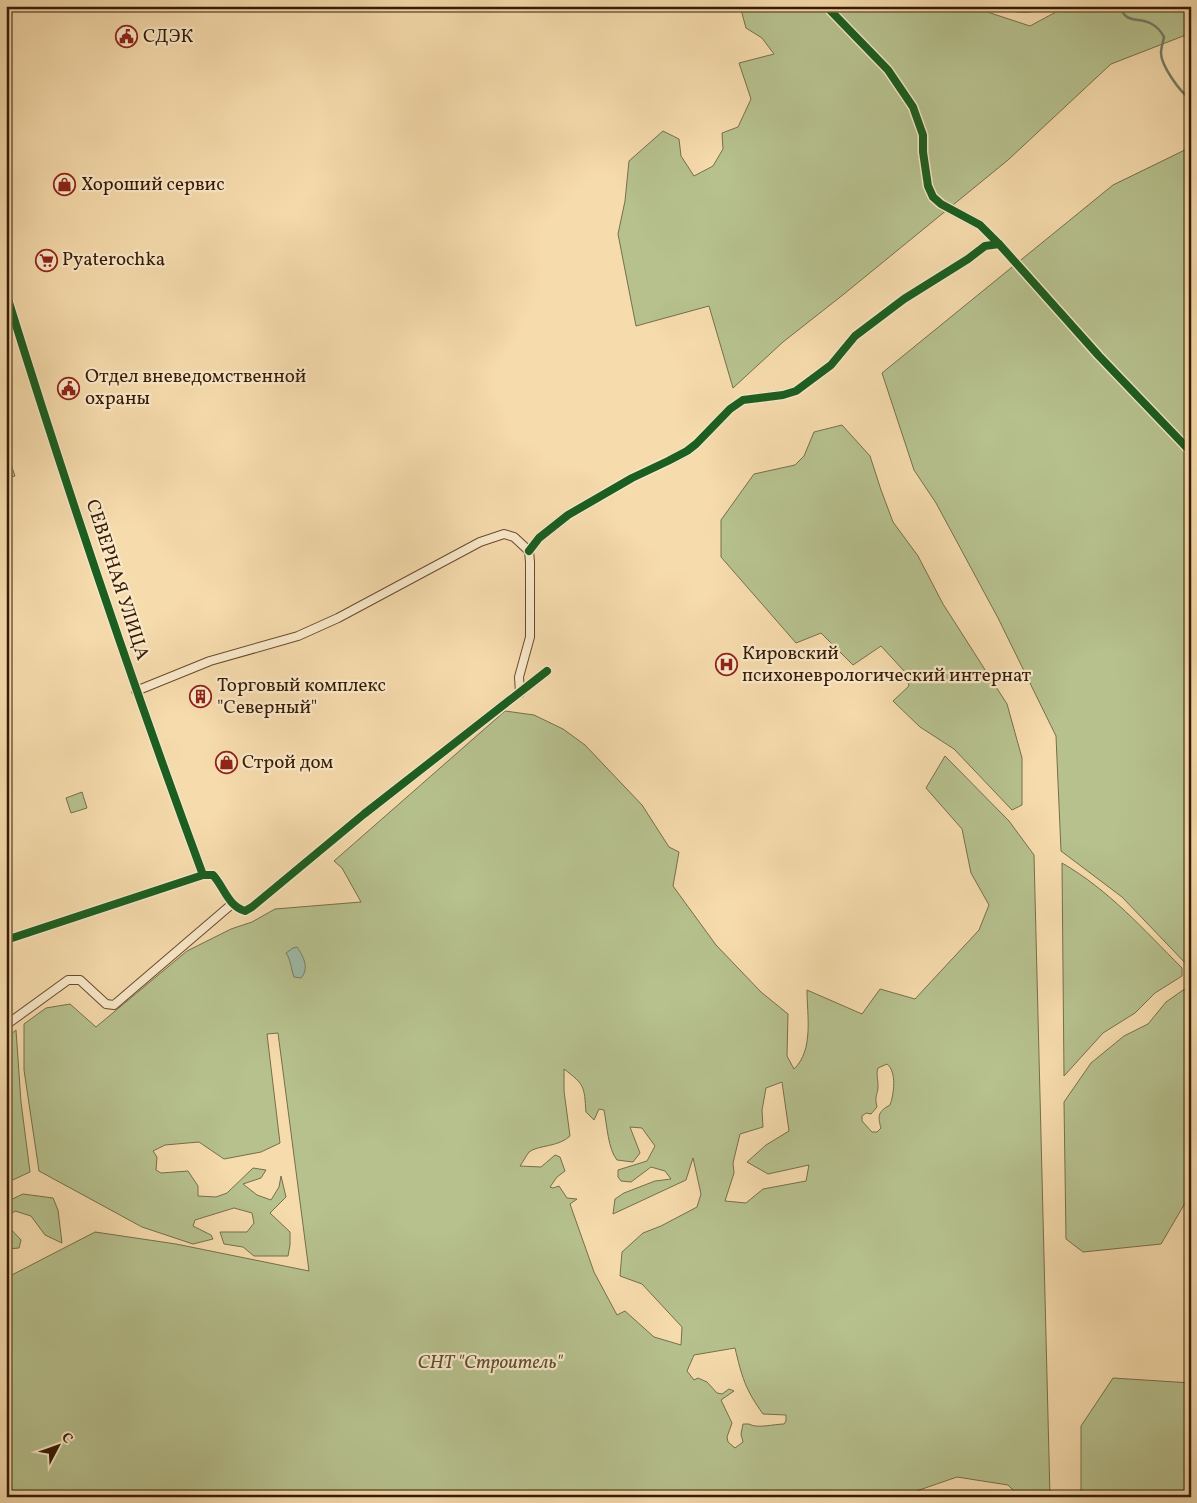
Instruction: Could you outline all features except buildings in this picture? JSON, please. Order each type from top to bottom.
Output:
[{"type":"street","points":[[826,6],[888,70],[913,107],[924,135],[923,152],[928,186],[933,196],[941,204],[980,225],[1098,356],[1191,452]]},
{"type":"street","points":[[529,551],[539,538],[568,516],[632,478],[668,462],[696,444],[730,409],[743,400],[783,395],[796,391],[831,365],[855,336],[904,299],[968,259],[985,246],[999,244]]},
{"type":"street","name":"СЕВЕРНАЯ УЛИЦА","points":[[6,293],[34,384],[136,692],[203,875]]},
{"type":"street","points":[[136,692],[210,661],[298,636],[338,618],[480,542],[504,534],[514,537],[529,551],[530,637],[519,677],[520,693]]},
{"type":"street","points":[[6,940],[203,875],[213,876],[221,884],[232,904],[237,909],[245,911],[364,814],[547,671]]},
{"type":"street","points":[[6,1025],[68,980],[80,980],[106,1004],[114,1005],[232,904]]},
{"type":"green space","points":[[740,6],[969,6],[1030,26],[1056,12],[1061,6],[1190,6],[1191,33],[1111,64],[1008,160],[783,342],[733,388],[709,306],[636,326],[618,234],[625,201],[629,161],[663,131],[679,139],[681,156],[694,176],[713,166],[723,149],[722,133],[738,127],[751,99],[739,63],[774,54],[762,38],[746,28]]},
{"type":"green space","points":[[997,6],[1044,6],[1033,11],[1015,12]]},
{"type":"green space","points":[[1191,147],[1191,969],[1122,897],[1061,851],[1056,736],[998,618],[936,503],[914,470],[882,373],[1113,185]]},
{"type":"green space","points":[[842,425],[870,456],[893,522],[918,556],[943,604],[1007,704],[1022,758],[1022,805],[1012,810],[954,749],[920,727],[893,701],[909,686],[905,672],[881,646],[853,665],[821,633],[796,643],[721,557],[721,520],[754,474],[795,465],[804,456],[814,432]]},
{"type":"green space","points":[[9,459],[15,476],[6,478],[6,460]]},
{"type":"green space","name":"СНТ \"Строитель\"","points":[[505,711],[534,715],[563,729],[585,745],[642,805],[669,847],[679,852],[673,886],[716,945],[761,992],[788,1014],[787,1056],[794,1069],[800,1061],[807,1042],[807,990],[862,1014],[880,989],[915,999],[979,930],[989,905],[971,873],[962,829],[926,788],[945,756],[1009,821],[1034,855],[1050,1497],[1020,1497],[1008,1485],[957,1477],[899,1497],[870,1495],[868,1497],[6,1497],[6,1278],[95,1232],[176,1244],[309,1271],[278,1033],[267,1034],[280,1143],[261,1152],[224,1159],[199,1142],[165,1145],[153,1151],[157,1157],[156,1170],[161,1173],[188,1171],[198,1186],[198,1196],[216,1197],[227,1193],[253,1168],[266,1170],[261,1178],[243,1184],[257,1195],[271,1200],[279,1187],[281,1176],[286,1197],[270,1213],[290,1232],[288,1256],[254,1256],[243,1247],[224,1244],[220,1232],[247,1232],[254,1223],[252,1213],[234,1208],[195,1220],[193,1226],[211,1235],[213,1239],[193,1244],[142,1227],[39,1171],[24,1070],[24,1024],[46,1008],[70,1004],[96,1027],[187,951],[231,929],[252,922],[275,909],[361,902],[342,868],[334,861]],"holes":[[[887,1064],[890,1068],[893,1078],[893,1095],[890,1105],[883,1109],[880,1114],[881,1128],[877,1132],[872,1132],[862,1121],[862,1116],[866,1113],[871,1114],[877,1107],[878,1068]],[[564,1069],[580,1083],[584,1091],[586,1112],[594,1120],[599,1109],[604,1110],[610,1143],[617,1160],[633,1162],[640,1153],[630,1127],[642,1128],[655,1146],[647,1161],[618,1170],[618,1177],[621,1181],[631,1182],[651,1167],[665,1171],[671,1179],[655,1181],[624,1193],[615,1199],[613,1214],[686,1180],[693,1158],[701,1194],[697,1207],[661,1226],[643,1233],[622,1252],[620,1276],[642,1284],[682,1327],[681,1345],[654,1337],[625,1311],[617,1315],[594,1272],[570,1204],[577,1199],[567,1198],[559,1186],[550,1187],[557,1177],[565,1171],[560,1157],[555,1155],[541,1167],[520,1166],[529,1152],[555,1144],[570,1136],[564,1091]],[[782,1082],[789,1131],[766,1145],[747,1162],[768,1174],[809,1165],[806,1181],[763,1189],[746,1203],[725,1201],[734,1173],[733,1163],[740,1134],[763,1127],[762,1110],[766,1088]],[[735,1348],[745,1382],[757,1405],[763,1414],[786,1415],[784,1424],[761,1426],[743,1424],[741,1434],[743,1442],[735,1448],[728,1442],[727,1437],[732,1423],[721,1400],[734,1391],[729,1389],[722,1394],[717,1393],[707,1382],[698,1378],[694,1380],[687,1371],[694,1355]]]},
{"type":"green space","points":[[82,792],[87,808],[71,813],[66,798]]},
{"type":"green space","points":[[1062,863],[1111,898],[1182,968],[1182,976],[1155,993],[1135,1013],[1103,1033],[1064,1076]]},
{"type":"green space","points":[[1186,988],[1191,988],[1191,1193],[1161,1244],[1083,1252],[1066,1239],[1064,1102],[1091,1063],[1124,1036],[1148,1024],[1166,1002]]},
{"type":"green space","points":[[16,1030],[21,1102],[30,1172],[6,1183],[6,1038]]},
{"type":"green space","points":[[23,1194],[53,1198],[58,1210],[62,1243],[45,1235],[31,1216],[15,1211],[6,1218],[6,1202]]},
{"type":"green space","points":[[6,1224],[21,1240],[19,1248],[7,1249]]},
{"type":"green space","points":[[1113,1378],[1191,1383],[1191,1497],[1081,1497],[1081,1426]]},
{"type":"shaded area","points":[[297,947],[305,966],[304,974],[301,978],[294,977],[286,953]]},
{"type":"waterway","points":[[1120,6],[1122,12],[1129,18],[1150,23],[1161,33],[1164,37],[1161,53],[1164,64],[1177,85],[1191,99]]},
{"type":"cycle path","points":[[826,6],[888,70],[913,107],[923,135],[923,152],[928,186],[933,197],[941,204],[980,225],[1099,356],[1191,452]]},
{"type":"cycle path","points":[[529,551],[539,538],[568,515],[632,478],[687,451],[730,409],[743,400],[783,395],[796,391],[831,365],[855,336],[904,299],[968,259],[985,246],[999,244]]},
{"type":"cycle path","points":[[6,293],[101,586],[203,875]]},
{"type":"cycle path","points":[[6,940],[203,875],[213,875],[230,901],[239,909],[245,911],[364,814],[547,671]]},
{"type":"place","name":"СДЭК","points":[[127,37]]},
{"type":"place","name":"Хороший сервис","points":[[65,185]]},
{"type":"place","name":"Pyaterochka","points":[[46,260]]},
{"type":"place","name":"Отдел вневедомственной охраны","points":[[69,388]]},
{"type":"place","name":"Кировский психоневрологический интернат","points":[[726,665]]},
{"type":"place","name":"Торговый комплекс \"Северный\"","points":[[201,697]]},
{"type":"place","name":"Строй дом","points":[[226,763]]}]
